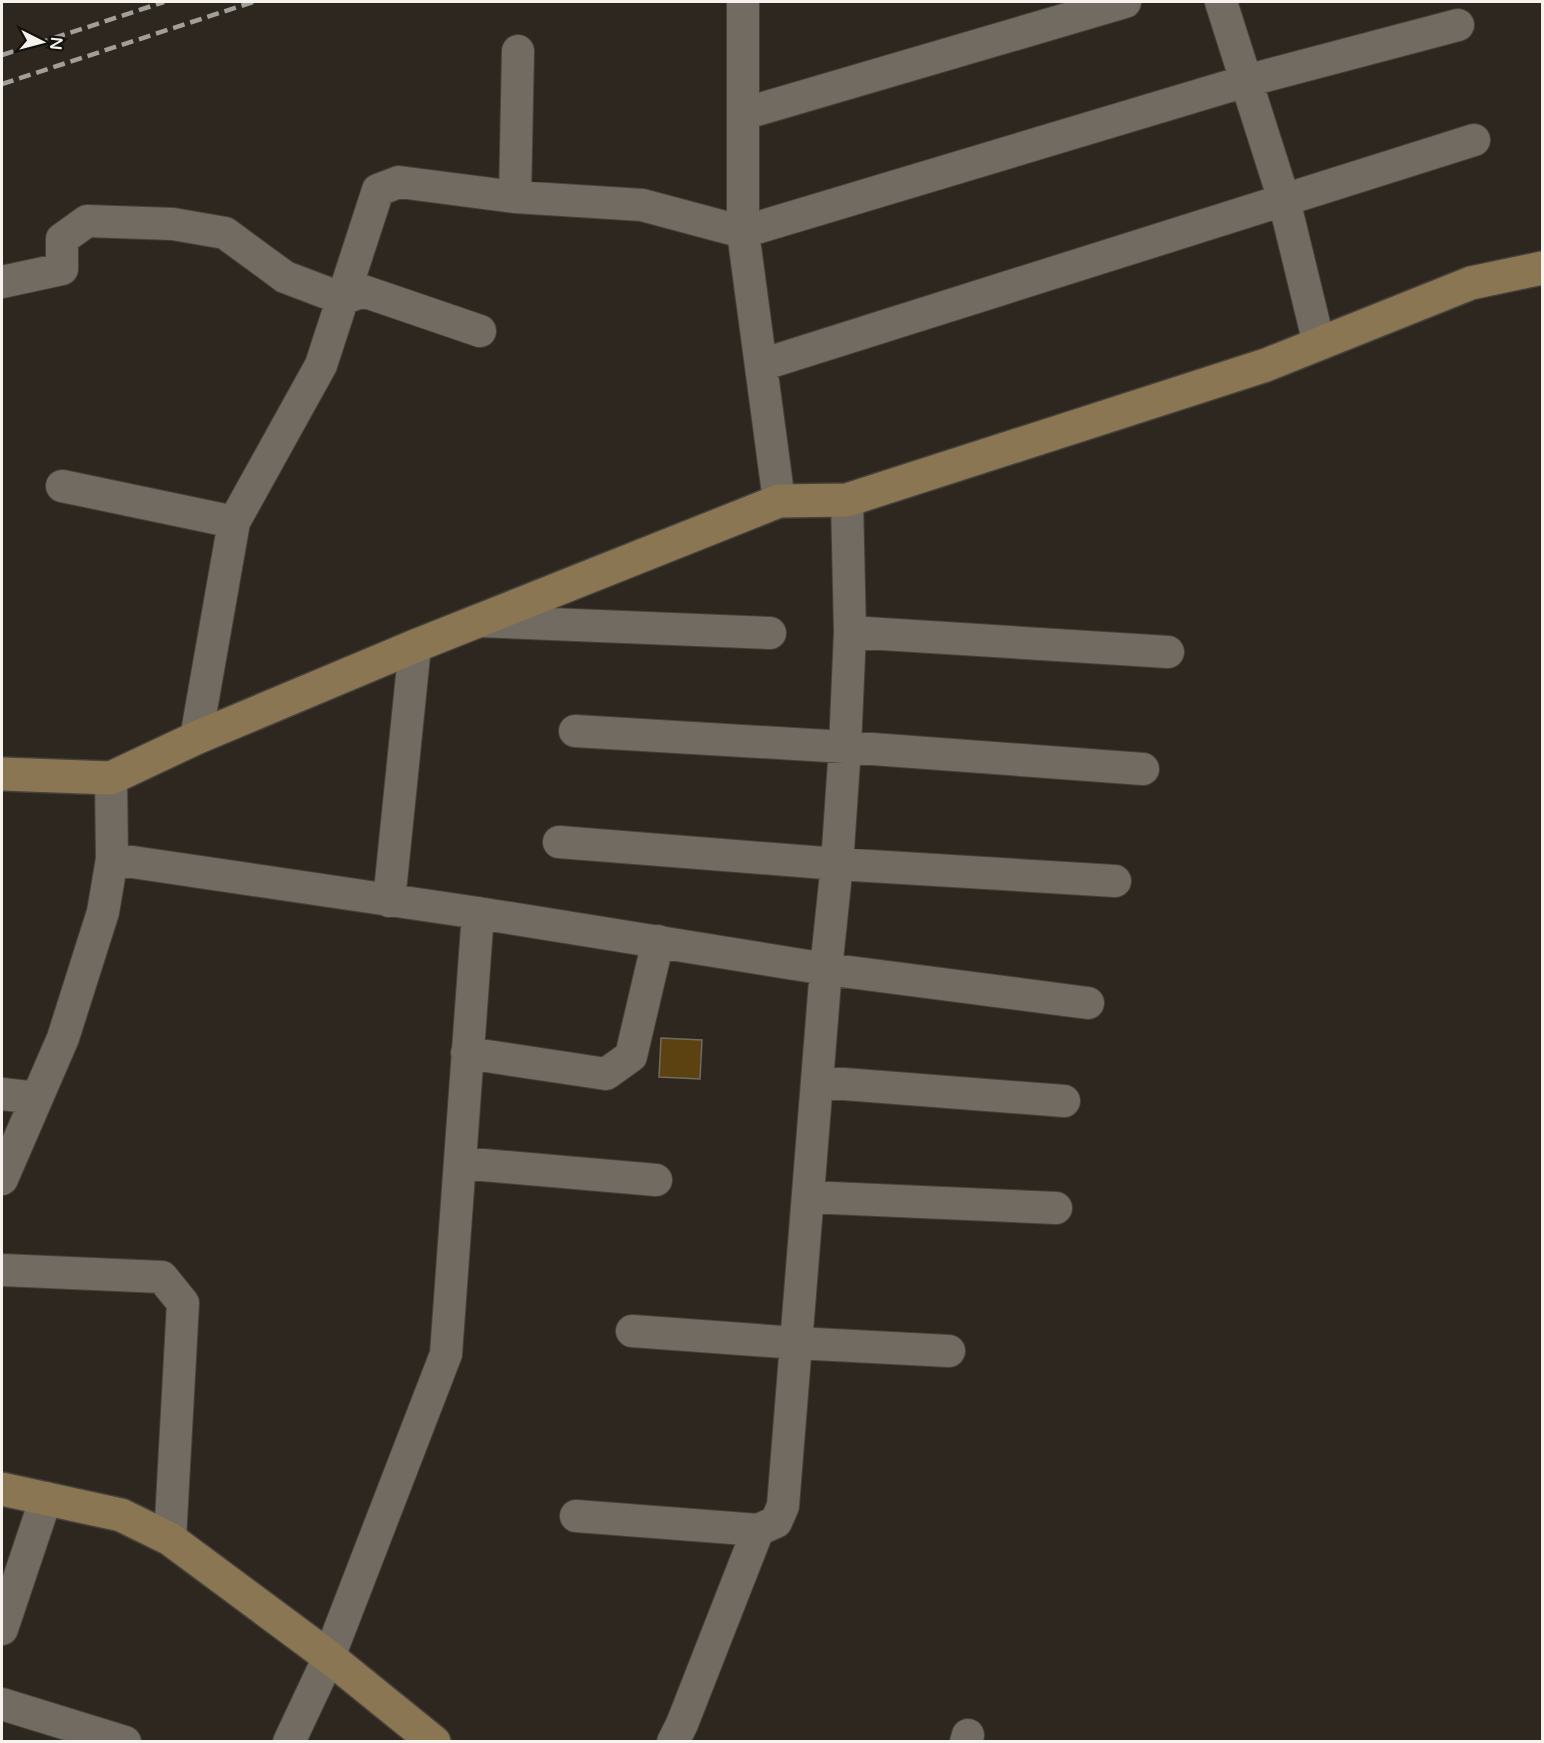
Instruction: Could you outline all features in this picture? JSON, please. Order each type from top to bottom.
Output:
[{"type":"street","points":[[743,2],[742,232],[779,501]]},
{"type":"street","points":[[743,114],[1125,2]]},
{"type":"street","points":[[1221,2],[1284,200],[1319,344]]},
{"type":"street","points":[[196,738],[234,522],[321,365],[378,190],[399,182],[515,197],[642,206],[742,232],[1246,81],[1458,25]]},
{"type":"street","points":[[515,197],[518,51]]},
{"type":"street","points":[[761,365],[1474,140]]},
{"type":"street","points":[[2,282],[62,269],[62,239],[87,221],[172,224],[225,233],[285,277],[343,299],[363,291],[480,331]]},
{"type":"street","points":[[2,774],[111,778],[196,738],[415,646],[779,501],[847,500],[1254,369],[1471,283],[1542,268]]},
{"type":"street","points":[[62,486],[234,522]]},
{"type":"street","points":[[576,1515],[758,1530],[776,1522],[783,1506],[845,747],[850,632],[847,500]]},
{"type":"street","points":[[477,621],[770,633]]},
{"type":"street","points":[[850,632],[1168,652]]},
{"type":"street","points":[[389,901],[415,646]]},
{"type":"street","points":[[576,731],[845,747],[1143,769]]},
{"type":"street","points":[[2,1179],[63,1038],[103,912],[112,859],[111,778]]},
{"type":"street","points":[[559,842],[837,864],[1115,881]]},
{"type":"street","points":[[112,859],[478,913],[826,969],[1088,1003]]},
{"type":"street","points":[[289,1742],[328,1657],[446,1354],[478,913]]},
{"type":"street","points":[[467,1053],[606,1074],[631,1056],[658,941]]},
{"type":"street","points":[[818,1082],[1064,1101]]},
{"type":"street","points":[[2,1094],[37,1098]]},
{"type":"street","points":[[460,1163],[656,1180]]},
{"type":"street","points":[[808,1197],[1056,1208]]},
{"type":"street","points":[[2,1270],[162,1277],[183,1303],[170,1539]]},
{"type":"street","points":[[632,1331],[949,1351]]},
{"type":"street","points":[[2,1489],[121,1515],[170,1539],[328,1657],[434,1742]]},
{"type":"street","points":[[2,1629],[46,1498]]},
{"type":"street","points":[[673,1742],[758,1530]]},
{"type":"street","points":[[2,1704],[125,1742]]},
{"type":"building","points":[[661,1038],[702,1040],[700,1079],[659,1077]]},
{"type":"railway","points":[[2,55],[164,2]]},
{"type":"railway","points":[[2,84],[253,2]]}]
